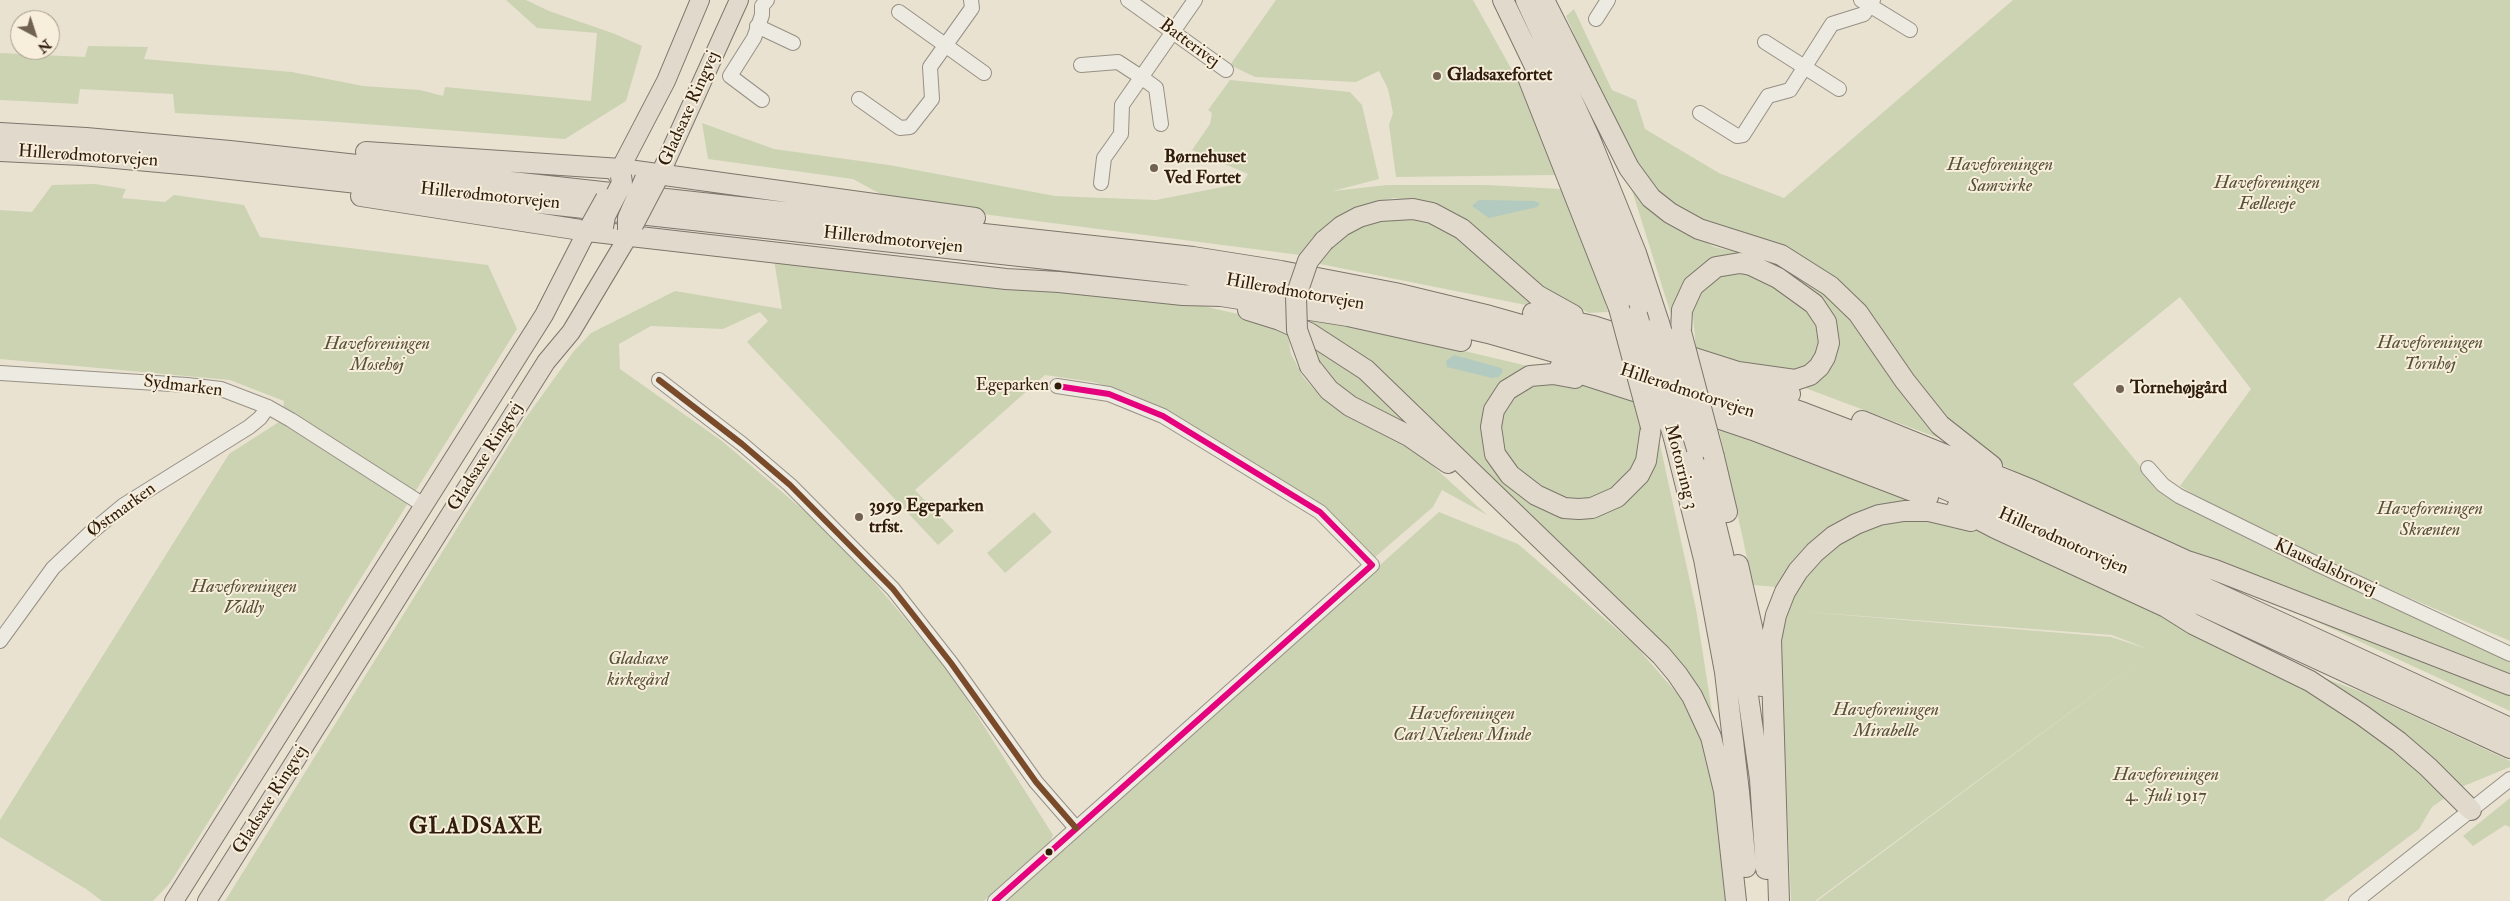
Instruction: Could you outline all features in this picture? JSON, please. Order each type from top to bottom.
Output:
[{"type":"highway","points":[[1502,0],[1538,105],[1628,311],[1651,427],[1646,461],[1639,475],[1629,488],[1604,504],[1592,508],[1564,508],[1547,502],[1510,475],[1495,454],[1491,427],[1494,410],[1507,390],[1530,376],[1542,374],[1604,382]]},
{"type":"highway","name":"Motorring 3","points":[[1526,0],[1590,139],[1636,253],[1659,324],[1706,453],[1744,668],[1760,779],[1769,901]]},
{"type":"highway","points":[[1544,0],[1629,168],[1651,198],[1670,213],[1699,230],[1781,255],[1830,286],[1858,314],[1905,381],[1940,425],[1981,458],[2032,490]]},
{"type":"highway","points":[[1578,68],[1622,187],[1636,253]]},
{"type":"highway","name":"Hillerødmotorvejen","points":[[0,133],[86,138],[230,151],[1193,257],[1281,271],[1395,293],[1620,351],[1804,413],[1878,441],[2040,512],[2510,728]]},
{"type":"highway","points":[[230,151],[292,148],[652,176],[1143,241],[1193,257]]},
{"type":"highway","name":"Hillerødmotorvejen","points":[[0,151],[82,155],[202,166],[1183,274],[1279,288],[1388,310],[1556,352],[1727,404],[1867,455],[2041,532],[2509,748]]},
{"type":"highway","points":[[202,166],[246,180],[283,183],[596,229],[1006,279],[1059,282],[1183,295],[1222,296],[1348,316],[1480,345],[1576,371],[1604,382],[1753,430],[1871,473],[1965,512],[1995,528],[2166,607],[2197,617],[2292,658],[2330,665]]},
{"type":"highway","points":[[596,229],[622,183],[620,173]]},
{"type":"highway","points":[[629,232],[628,218],[652,176]]},
{"type":"highway","points":[[1561,560],[1442,458],[1409,436],[1350,406],[1329,390],[1310,366],[1297,330],[1296,296],[1308,261],[1324,241],[1342,226],[1380,211],[1413,210],[1432,213],[1462,229],[1537,295],[1592,326]]},
{"type":"highway","points":[[827,234],[884,252],[1059,282]]},
{"type":"highway","points":[[1395,293],[1494,304],[1592,326],[1738,372],[1783,380],[1795,380],[1810,375],[1825,357],[1829,343],[1826,322],[1814,304],[1792,286],[1771,274],[1750,265],[1727,264],[1716,267],[1693,286],[1682,310],[1681,332],[1706,453],[1752,627],[1776,774]]},
{"type":"highway","points":[[1183,295],[1280,320],[1309,333],[1339,350],[1366,370],[1403,403],[1561,560],[1661,655],[1692,696],[1712,737],[1724,792],[1736,901]]},
{"type":"highway","name":"Motorring 3","points":[[1628,311],[1674,438],[1704,559],[1725,672],[1740,792],[1748,901]]},
{"type":"highway","points":[[1738,372],[1761,383],[1903,436],[2032,490],[2187,560],[2510,685]]},
{"type":"highway","points":[[1779,901],[1771,640],[1776,615],[1785,592],[1798,571],[1815,552],[1834,536],[1856,524],[1880,516],[1904,511],[1929,511],[1995,528]]},
{"type":"highway","points":[[2187,560],[2211,576],[2340,639],[2370,664]]},
{"type":"highway","points":[[2166,607],[2193,624],[2310,681],[2362,714],[2428,767],[2471,810]]},
{"type":"main road","name":"Gladsaxe Ringvej","points":[[620,173],[666,81],[700,0]]},
{"type":"main road","name":"Gladsaxe Ringvej","points":[[652,176],[739,0]]},
{"type":"main road","name":"Gladsaxe Ringvej","points":[[174,901],[426,506],[596,229]]},
{"type":"main road","name":"Gladsaxe Ringvej","points":[[207,901],[546,362],[571,332],[629,232]]},
{"type":"street","points":[[762,100],[730,76],[754,38],[756,26],[762,14],[762,6],[766,0]]},
{"type":"street","points":[[859,99],[900,128],[910,127],[932,99],[930,66],[972,8],[971,0]]},
{"type":"street","name":"Batterivej","points":[[1128,0],[1226,70]]},
{"type":"street","points":[[1101,183],[1104,158],[1121,134],[1122,105],[1195,0]]},
{"type":"street","points":[[1596,19],[1608,0]]},
{"type":"street","points":[[1700,113],[1737,136],[1743,135],[1768,96],[1790,90],[1832,24],[1864,14],[1868,2],[1910,30]]},
{"type":"street","points":[[898,12],[984,73]]},
{"type":"street","points":[[756,26],[793,43]]},
{"type":"street","points":[[1765,42],[1839,89]]},
{"type":"street","points":[[1081,65],[1118,62],[1142,77],[1156,88],[1160,124]]},
{"type":"street","name":"Sydmarken","points":[[0,373],[212,388],[244,397],[268,407],[426,506]]},
{"type":"street","points":[[659,380],[742,444],[790,485],[893,589],[951,663],[1036,782],[1076,828]]},
{"type":"street","points":[[994,901],[1372,565],[1320,512],[1162,416],[1109,394],[1057,386]]},
{"type":"street","name":"Østmarken","points":[[0,641],[18,613],[53,568],[89,534],[124,505],[249,426],[260,418],[268,407]]},
{"type":"street","name":"Klausdalsbrovej","points":[[2148,468],[2163,484],[2179,496],[2320,566],[2510,654]]},
{"type":"street","points":[[2357,901],[2510,779]]},
{"type":"green space","points":[[506,0],[526,0],[549,11],[615,34],[642,46],[626,101],[565,139],[324,121],[175,113],[173,94],[80,89],[78,104],[0,100],[0,53],[10,53],[10,60],[60,60],[60,56],[85,57],[88,46],[148,47],[144,59],[292,72],[363,86],[420,90],[443,96],[445,87],[591,101],[597,33],[537,28]]},
{"type":"green space","points":[[1276,0],[1473,0],[1518,81],[1556,175],[1396,177],[1389,125],[1393,113],[1388,89],[1379,71],[1356,82],[1255,77],[1230,65]]},
{"type":"green space","points":[[2013,0],[2510,0],[2510,641],[2256,532],[2180,486],[2251,389],[2180,297],[2073,384],[2163,494],[2510,657],[2510,711],[2285,607],[2198,559],[2063,496],[2003,465],[1974,446],[1942,420],[1843,288],[1688,217],[1655,191],[1636,164],[1604,102],[1566,16],[1574,9],[1612,90],[1636,100],[1645,129],[1719,173],[1784,198]]},
{"type":"green space","points":[[1230,80],[1350,92],[1362,105],[1379,179],[1333,191],[1387,185],[1487,185],[1561,189],[1590,254],[1608,312],[1589,313],[1549,294],[1464,220],[1446,209],[1419,201],[1393,198],[1364,206],[1338,218],[1314,237],[1300,255],[897,203],[853,179],[708,159],[702,123],[774,149],[889,165],[1055,196],[1156,200],[1243,183],[1248,174],[1192,150],[1210,124],[1212,113],[1208,110]]},
{"type":"green space","points":[[95,184],[126,189],[122,198],[165,202],[174,195],[244,205],[260,237],[488,265],[517,329],[170,883],[153,901],[102,901],[86,889],[0,837],[0,820],[229,454],[282,420],[284,401],[230,380],[0,359],[0,210],[32,212],[52,185]]},
{"type":"green space","points":[[1630,184],[1675,222],[1714,247],[1750,255],[1819,287],[1857,324],[1949,442],[1800,386],[1820,373],[1825,316],[1728,260],[1673,321]]},
{"type":"green space","points":[[1426,213],[1551,310],[1315,263],[1360,220]]},
{"type":"green space","name":"Gladsaxe kirkegård","points":[[774,260],[1199,305],[1251,317],[1287,330],[1291,354],[1304,378],[1322,398],[1344,414],[1401,441],[1424,458],[1487,515],[1442,490],[1433,507],[1374,558],[1176,416],[1130,393],[1093,382],[1045,375],[915,490],[954,531],[938,545],[747,342],[768,321],[760,312],[723,329],[651,326],[619,344],[620,369],[722,441],[808,514],[868,575],[947,668],[1053,835],[1050,842],[984,901],[225,901],[525,419],[574,351],[591,333],[675,291],[782,309]]},
{"type":"green space","points":[[1733,270],[1759,274],[1815,317],[1822,349],[1809,367],[1786,375],[1696,349],[1692,306],[1706,283]]},
{"type":"green space","points":[[1300,312],[1536,368],[1503,387],[1486,446],[1580,519],[1612,510],[1639,488],[1654,464],[1659,440],[1696,609],[1716,738],[1671,658],[1301,323]]},
{"type":"green space","points":[[1303,338],[1337,356],[1423,437],[1331,389]]},
{"type":"green space","points":[[1556,379],[1635,399],[1647,442],[1640,463],[1605,496],[1580,502],[1553,499],[1505,461],[1496,419],[1510,396],[1531,382]]},
{"type":"green space","points":[[1718,426],[1920,504],[1875,509],[1776,587],[1753,585]]},
{"type":"green space","points":[[1034,512],[1052,532],[1005,573],[987,553]]},
{"type":"green space","name":"Haveforeningen Carl Nielsens Minde","points":[[1439,512],[1518,544],[1634,644],[1681,698],[1707,750],[1714,791],[1726,901],[1006,901]]},
{"type":"green space","points":[[1898,518],[1929,518],[1982,532],[2191,628],[2364,693],[2510,761],[2510,767],[2459,788],[2432,807],[2419,829],[2323,901],[1817,901],[2154,650],[1815,901],[1791,901],[1781,665],[1782,631],[1787,611],[1807,571],[1859,527]],"holes":[[[1795,611],[2112,635],[2148,649],[2111,637]]]},
{"type":"green space","points":[[2510,798],[2510,827],[2505,825],[2473,846],[2463,836]]},
{"type":"shaded area","points":[[1479,200],[1535,201],[1540,204],[1537,207],[1489,218],[1472,206]]},
{"type":"shaded area","points":[[1454,355],[1501,368],[1503,371],[1499,377],[1492,378],[1447,367],[1446,361]]},
{"type":"transit line","points":[[659,380],[742,444],[790,485],[893,589],[951,663],[1036,782],[1076,828]]},
{"type":"transit line","points":[[995,901],[1372,565],[1320,512],[1163,416],[1109,394],[1057,386]]},
{"type":"place","name":"Gladsaxefortet","points":[[1437,76]]},
{"type":"place","name":"Børnehuset Ved Fortet","points":[[1154,168]]},
{"type":"place","name":"Egeparken","points":[[1058,386]]},
{"type":"place","name":"Tornehøjgård","points":[[2120,389]]},
{"type":"place","name":"3959 Egeparken trfst.","points":[[859,517]]},
{"type":"district","name":"GLADSAXE","points":[[476,828]]},
{"type":"park label","name":"Haveforeningen Samvirke","points":[[2000,176]]},
{"type":"park label","name":"Haveforeningen Fælleseje","points":[[2267,194]]},
{"type":"park label","name":"Haveforeningen Tornhøj","points":[[2430,354]]},
{"type":"park label","name":"Haveforeningen Mosehøj","points":[[377,355]]},
{"type":"park label","name":"Haveforeningen Skrænten","points":[[2430,520]]},
{"type":"park label","name":"Haveforeningen Voldly","points":[[244,598]]},
{"type":"park label","name":"Haveforeningen Mirabelle","points":[[1886,721]]},
{"type":"park label","name":"Haveforeningen 4. Juli 1917","points":[[2166,786]]}]
